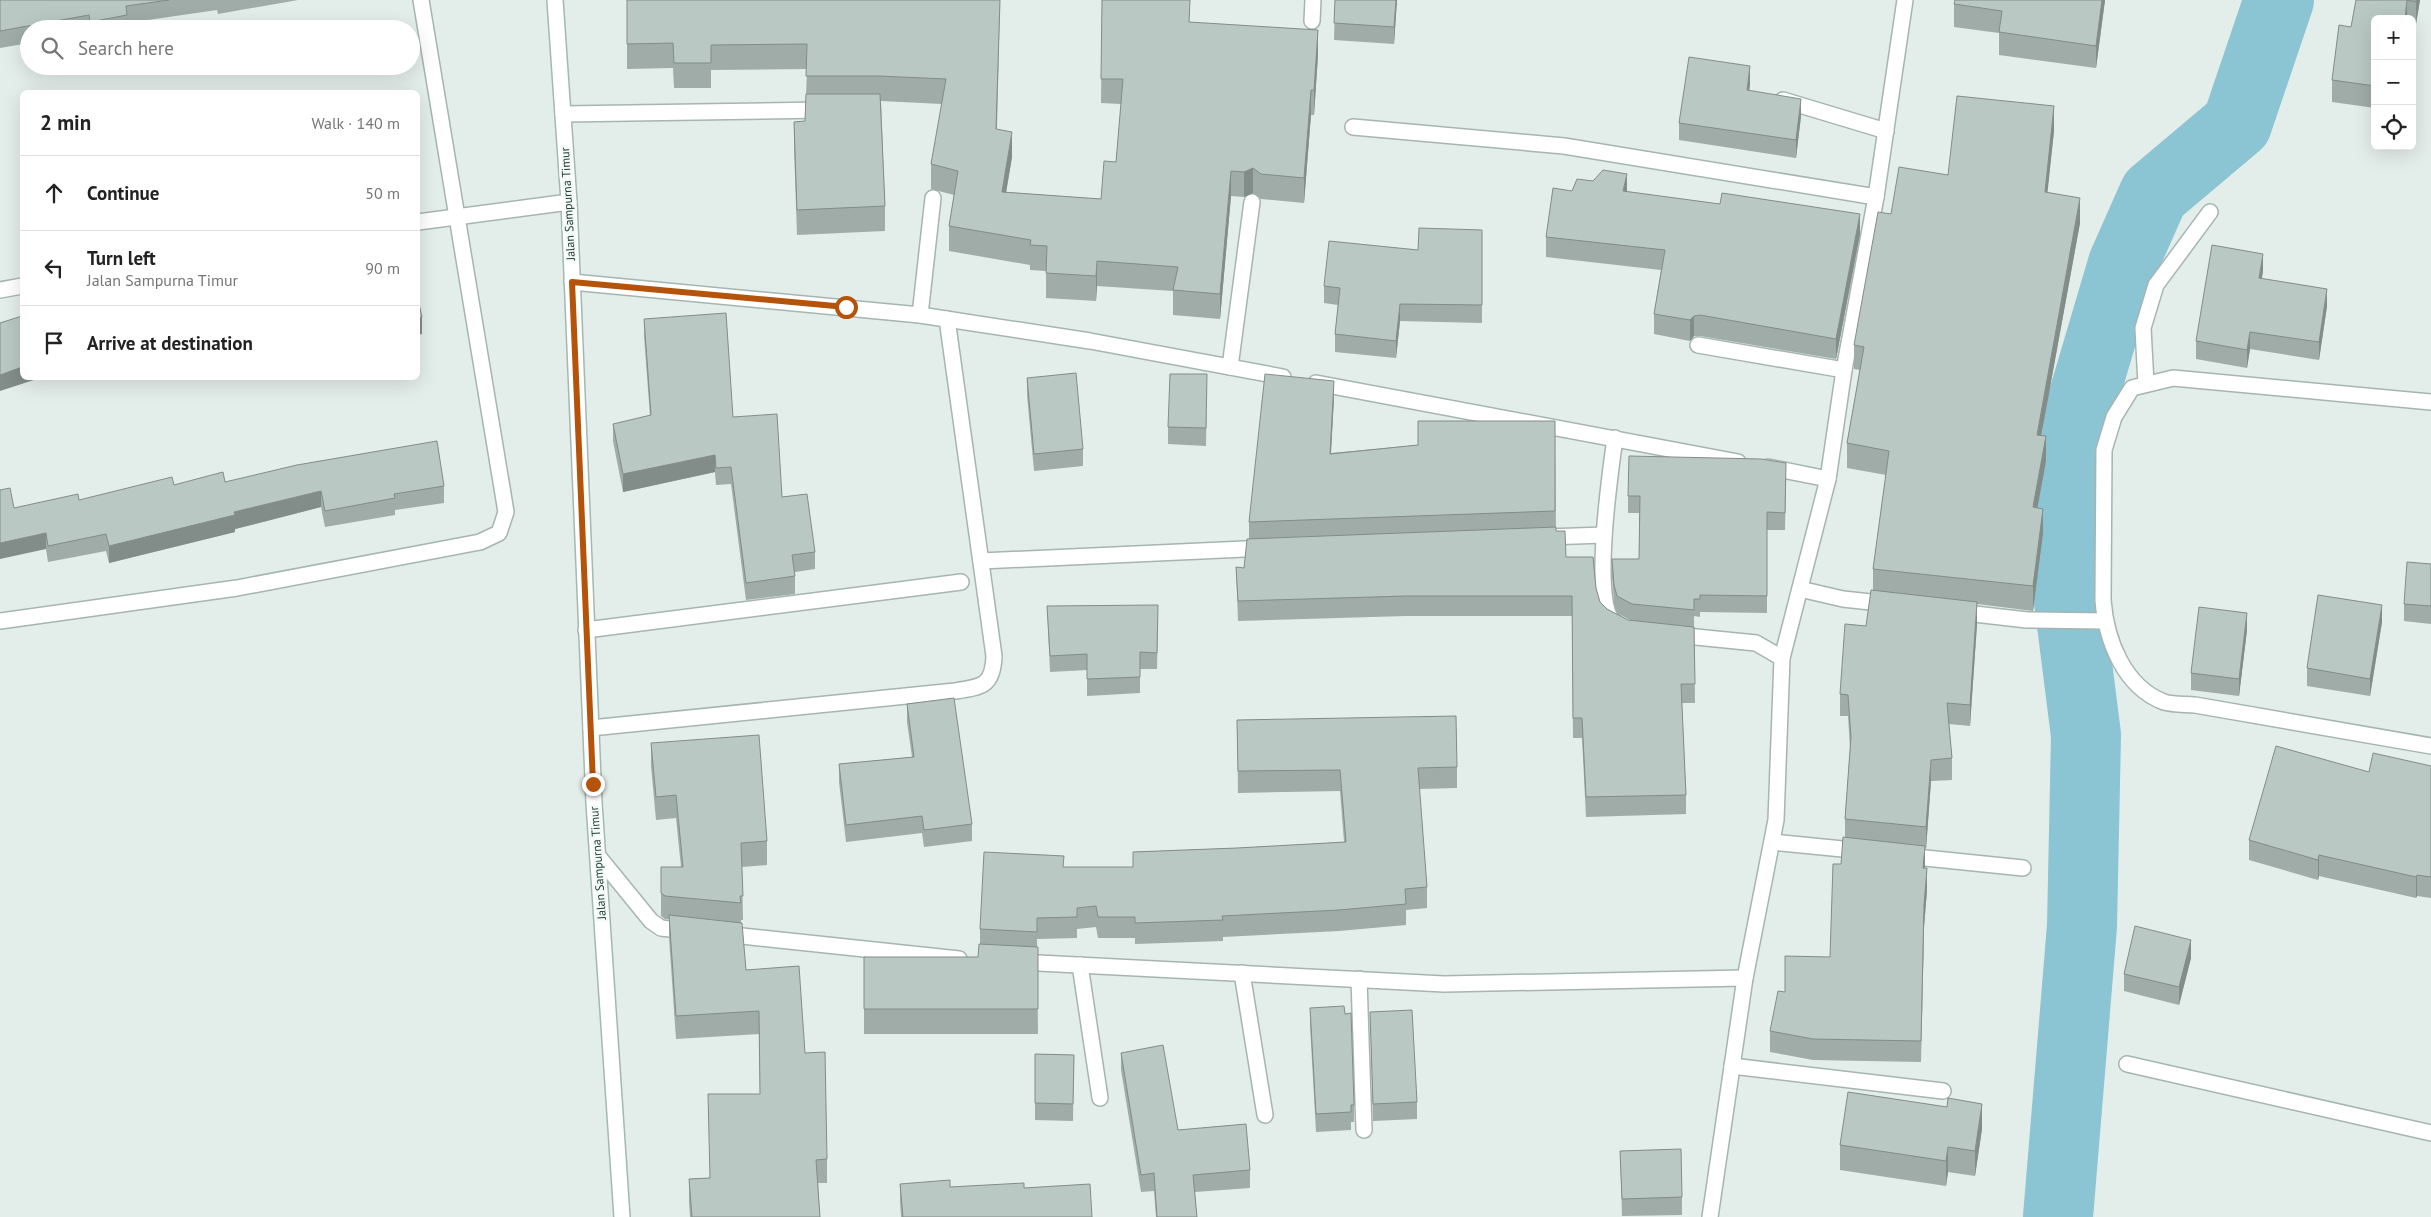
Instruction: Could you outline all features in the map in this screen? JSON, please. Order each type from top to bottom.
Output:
[{"type":"street","points":[[0,621],[237,588],[480,542],[500,533],[506,512],[421,0]]},
{"type":"street","name":"Jalan Sampurna Timur","points":[[555,0],[569,202],[586,630],[598,856],[622,1217]]},
{"type":"street","points":[[1312,21],[1313,0]]},
{"type":"street","points":[[1710,1217],[1744,978],[1776,820],[1782,658],[1828,479],[1844,370],[1876,197],[1905,0]]},
{"type":"street","points":[[1783,100],[1886,131]]},
{"type":"street","points":[[563,114],[841,110]]},
{"type":"street","points":[[1353,127],[1564,146],[1876,197]]},
{"type":"street","points":[[920,315],[933,198]]},
{"type":"street","points":[[420,222],[569,202]]},
{"type":"street","points":[[1230,367],[1252,202]]},
{"type":"street","points":[[2146,384],[2143,328],[2156,286],[2210,212]]},
{"type":"street","points":[[572,282],[920,315],[1090,341],[1828,479]]},
{"type":"street","points":[[0,290],[20,286]]},
{"type":"street","points":[[591,728],[955,691],[973,688],[986,683],[994,672],[994,656],[946,320]]},
{"type":"street","points":[[1698,346],[1844,370]]},
{"type":"street","points":[[2431,402],[2173,378],[2132,388],[2114,417],[2104,450],[2103,600],[2106,621],[2120,664],[2141,689],[2165,702],[2195,705],[2431,746]]},
{"type":"street","points":[[1615,438],[1604,536],[1603,595],[1610,620],[1629,630]]},
{"type":"street","points":[[1534,538],[1604,536]]},
{"type":"street","points":[[981,561],[1285,547]]},
{"type":"street","points":[[586,630],[961,582]]},
{"type":"street","points":[[1800,589],[1843,599],[1901,606]]},
{"type":"street","points":[[1940,610],[2028,620],[2106,621]]},
{"type":"street","points":[[1658,633],[1756,643],[1782,658]]},
{"type":"street","points":[[1772,842],[2024,868]]},
{"type":"street","points":[[598,856],[651,921],[661,928],[971,959]]},
{"type":"street","points":[[1001,961],[1444,984],[1744,978]]},
{"type":"street","points":[[1080,965],[1100,1098]]},
{"type":"street","points":[[1242,973],[1265,1115]]},
{"type":"street","points":[[1358,979],[1364,1130]]},
{"type":"street","points":[[2127,1064],[2431,1133]]},
{"type":"street","points":[[1732,1066],[1943,1091]]},
{"type":"building","points":[[0,0],[169,0],[126,6],[127,15],[101,20],[90,20],[89,15],[61,20],[20,20],[20,27],[0,31]]},
{"type":"building","points":[[627,0],[1000,0],[996,129],[1012,132],[1002,192],[1101,199],[1104,161],[1116,162],[1123,79],[1101,79],[1102,0],[1190,0],[1189,22],[1318,30],[1314,90],[1311,90],[1304,178],[1261,174],[1253,168],[1244,172],[1231,171],[1220,294],[1173,290],[1178,267],[1097,261],[1096,276],[1046,273],[1047,246],[1030,245],[1031,240],[949,226],[958,171],[931,164],[946,79],[878,76],[806,76],[807,44],[711,45],[711,63],[674,63],[673,43],[627,44]]},
{"type":"building","points":[[1335,0],[1396,0],[1394,27],[1334,23]]},
{"type":"building","points":[[1955,0],[2102,0],[2096,46],[1999,32],[2002,11],[1954,4]]},
{"type":"building","points":[[2356,0],[2407,0],[2405,15],[2371,15],[2371,85],[2332,80],[2339,25],[2351,27]]},
{"type":"building","points":[[1689,57],[1750,66],[1747,90],[1801,99],[1796,140],[1679,123]]},
{"type":"building","points":[[806,94],[880,94],[885,206],[797,210],[794,122],[805,121]]},
{"type":"building","points":[[1957,96],[2054,106],[2045,192],[2080,198],[2037,435],[2046,436],[2033,507],[2043,509],[2033,586],[1873,569],[1889,451],[1847,443],[1864,347],[1854,345],[1878,212],[1891,214],[1899,167],[1948,175]]},
{"type":"building","points":[[1603,170],[1627,174],[1623,191],[1720,204],[1722,193],[1860,214],[1836,339],[1700,315],[1694,316],[1690,320],[1654,314],[1665,250],[1546,237],[1553,188],[1572,191],[1577,179],[1593,181]]},
{"type":"building","points":[[1419,228],[1482,230],[1482,305],[1400,304],[1396,341],[1335,334],[1340,288],[1324,286],[1329,241],[1418,250]]},
{"type":"building","points":[[2212,245],[2263,254],[2259,278],[2327,289],[2319,342],[2250,332],[2247,350],[2196,341]]},
{"type":"building","points":[[726,313],[733,417],[777,414],[782,497],[807,494],[815,552],[792,555],[795,576],[746,583],[731,467],[716,468],[715,455],[623,474],[613,424],[651,415],[644,319]]},
{"type":"building","points":[[20,317],[20,368],[0,375],[0,323]]},
{"type":"building","points":[[1076,373],[1083,449],[1034,454],[1027,378]]},
{"type":"building","points":[[1170,374],[1207,374],[1206,428],[1168,427]]},
{"type":"building","points":[[1265,374],[1334,381],[1330,454],[1418,445],[1418,421],[1555,421],[1555,511],[1249,522]]},
{"type":"building","points":[[437,441],[444,486],[394,494],[395,498],[325,511],[321,491],[234,512],[235,515],[109,546],[106,534],[48,546],[46,533],[0,543],[0,490],[10,488],[14,508],[78,494],[79,500],[172,477],[174,485],[223,472],[225,482],[297,465]]},
{"type":"building","points":[[1629,456],[1761,459],[1786,463],[1785,513],[1767,512],[1767,596],[1700,595],[1700,599],[1694,599],[1694,610],[1632,604],[1617,596],[1612,559],[1639,559],[1640,496],[1628,496]]},
{"type":"building","points":[[1556,527],[1556,531],[1565,531],[1566,557],[1593,557],[1596,588],[1600,602],[1607,609],[1628,620],[1694,627],[1695,684],[1681,684],[1686,795],[1586,797],[1582,718],[1573,718],[1572,596],[1406,596],[1238,601],[1236,567],[1244,568],[1247,539]]},
{"type":"building","points":[[2407,562],[2431,564],[2431,606],[2404,604]]},
{"type":"building","points":[[1871,590],[1977,602],[1970,705],[1947,703],[1952,758],[1931,760],[1926,827],[1845,819],[1851,737],[1848,695],[1840,694],[1845,624],[1866,626]]},
{"type":"building","points":[[2318,595],[2382,605],[2370,679],[2307,668]]},
{"type":"building","points":[[1158,605],[1157,653],[1140,652],[1140,677],[1087,679],[1087,654],[1050,656],[1047,606]]},
{"type":"building","points":[[2199,607],[2247,613],[2239,679],[2191,673]]},
{"type":"building","points":[[954,698],[972,824],[924,830],[922,816],[846,825],[839,764],[914,757],[907,704]]},
{"type":"building","points":[[1456,716],[1457,767],[1418,768],[1427,887],[1405,889],[1406,904],[1339,910],[1222,916],[1223,920],[1135,923],[1135,917],[1098,917],[1096,906],[1077,908],[1077,917],[1037,918],[1037,932],[980,929],[984,852],[1064,856],[1063,867],[1133,867],[1133,852],[1346,842],[1340,770],[1238,771],[1237,720]]},
{"type":"building","points":[[759,735],[767,841],[741,843],[743,896],[740,896],[741,903],[665,896],[661,893],[661,867],[683,867],[676,795],[656,797],[651,743]]},
{"type":"building","points":[[2276,746],[2369,772],[2373,753],[2431,766],[2431,877],[2417,875],[2416,877],[2319,855],[2318,860],[2249,840]]},
{"type":"building","points":[[1843,837],[1925,846],[1923,868],[1927,868],[1924,905],[1921,1041],[1813,1039],[1770,1031],[1778,991],[1785,992],[1785,956],[1830,957],[1833,864],[1841,864]]},
{"type":"building","points":[[669,915],[742,923],[746,970],[799,966],[805,1053],[825,1052],[827,1159],[816,1160],[820,1217],[692,1217],[689,1179],[710,1178],[708,1094],[760,1094],[759,1011],[676,1016]]},
{"type":"building","points":[[2135,926],[2191,940],[2179,987],[2124,974]]},
{"type":"building","points":[[979,944],[1038,947],[1038,1009],[864,1009],[864,957],[978,957]]},
{"type":"building","points":[[1344,1006],[1345,1014],[1351,1013],[1354,1105],[1351,1105],[1351,1112],[1316,1114],[1310,1008]]},
{"type":"building","points":[[1412,1010],[1417,1102],[1373,1104],[1370,1012]]},
{"type":"building","points":[[1163,1045],[1178,1130],[1246,1124],[1250,1170],[1193,1175],[1197,1217],[1157,1217],[1154,1173],[1141,1175],[1121,1053]]},
{"type":"building","points":[[1035,1054],[1074,1055],[1073,1104],[1035,1103]]},
{"type":"building","points":[[1848,1092],[1947,1107],[1948,1098],[1982,1104],[1975,1151],[1948,1147],[1946,1161],[1840,1145]]},
{"type":"building","points":[[1681,1149],[1682,1197],[1622,1199],[1620,1151]]},
{"type":"building","points":[[950,1180],[950,1187],[1024,1183],[1024,1188],[1090,1184],[1092,1217],[903,1217],[900,1184]]},
{"type":"waterway","points":[[2058,1217],[2082,926],[2086,735],[2062,546],[2081,406],[2123,264],[2154,194],[2237,124],[2279,0]]},
{"type":"route","points":[[593,784],[572,282],[846,307]]}]
